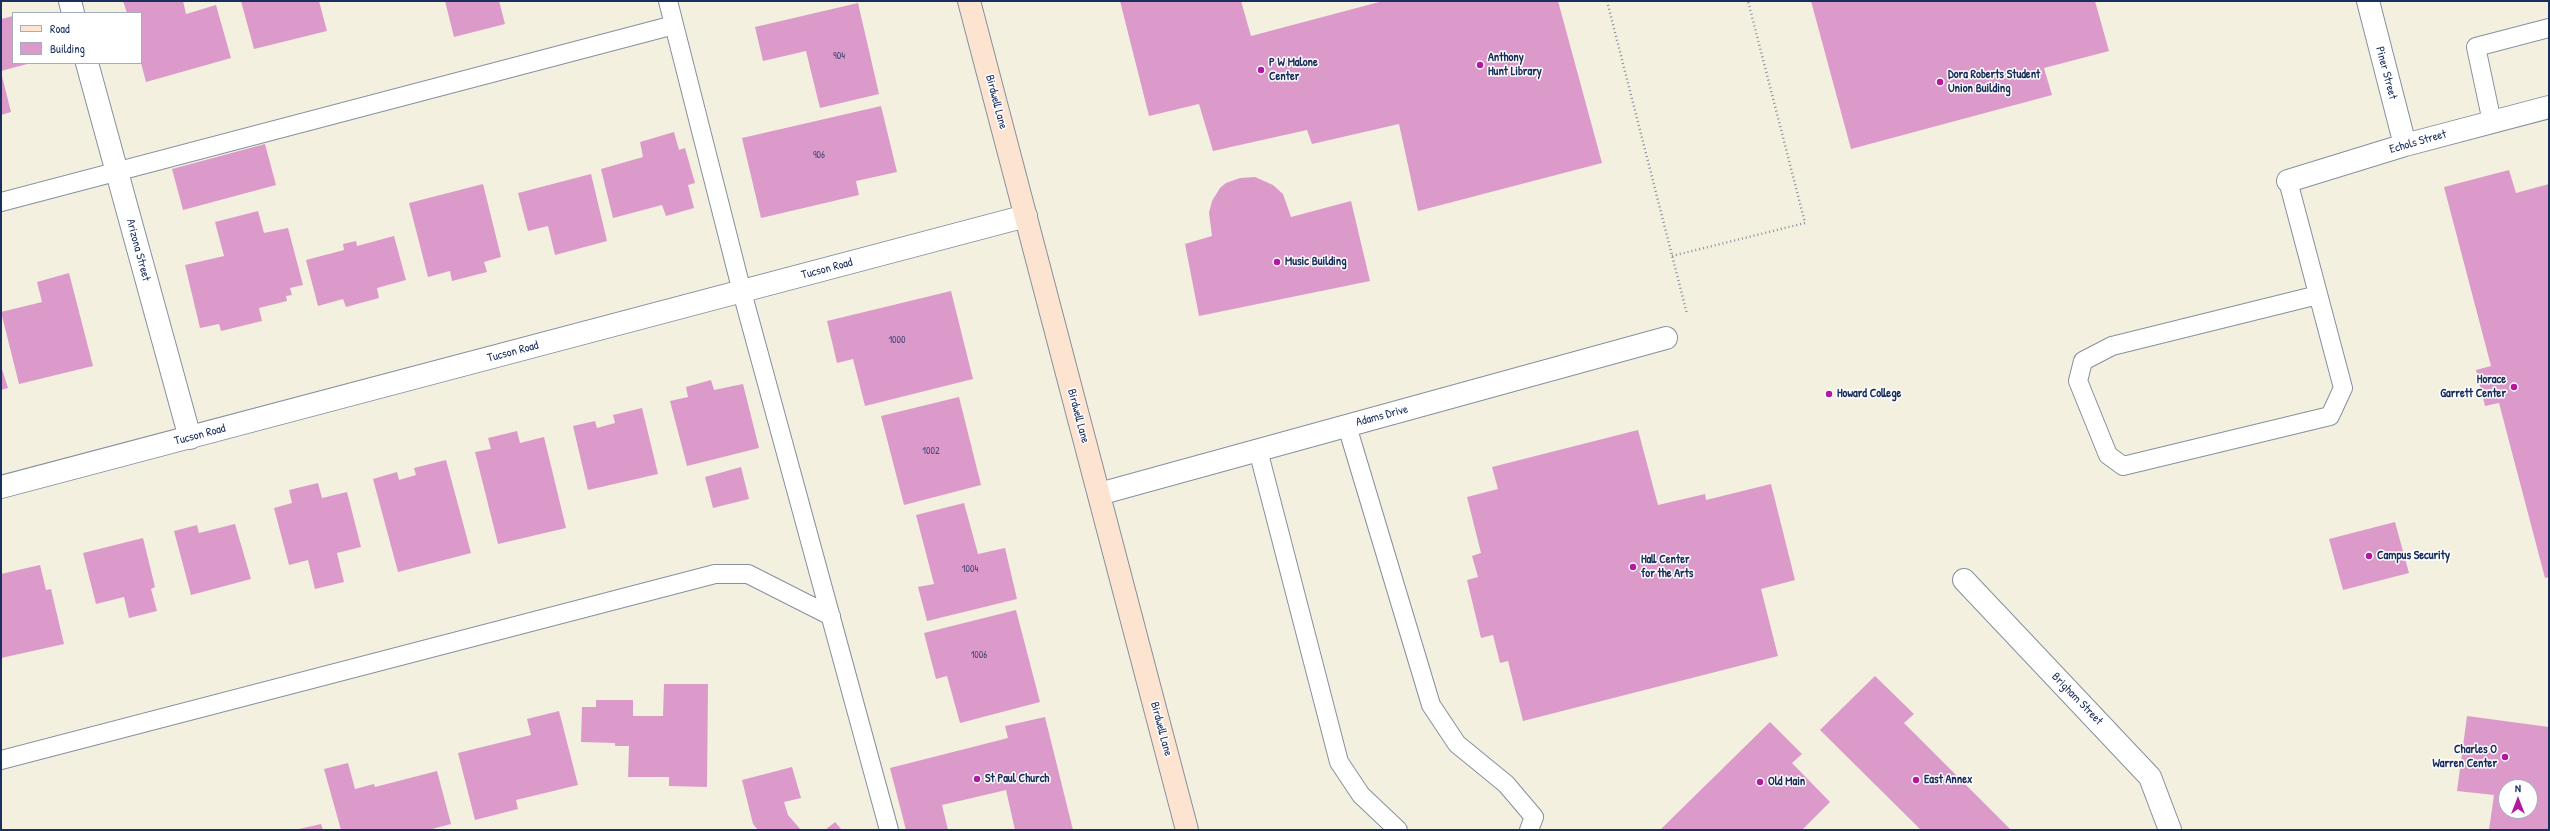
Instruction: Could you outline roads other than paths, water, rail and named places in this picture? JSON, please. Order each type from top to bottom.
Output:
[{"type":"main road","name":"Birdwell Lane","points":[[969,1],[1187,830]]},
{"type":"street","points":[[70,1],[73,12]]},
{"type":"street","name":"Piner Street","points":[[2368,1],[2405,145]]},
{"type":"street","name":"Arizona Street","points":[[87,64],[190,438]]},
{"type":"street","name":"Echols Street","points":[[2288,181],[2405,145],[2549,107]]},
{"type":"street","name":"Tucson Road","points":[[1,487],[1026,216]]},
{"type":"street","name":"Adams Drive","points":[[1098,494],[1666,338]]},
{"type":"street","name":"Brigham Street","points":[[1964,580],[2150,778],[2170,830]]},
{"type":"lane","points":[[668,1],[742,292],[889,830]]},
{"type":"lane","points":[[1,202],[674,25]]},
{"type":"lane","points":[[2492,122],[2476,47],[2549,28]]},
{"type":"lane","points":[[2288,181],[2343,388],[2330,416],[2123,466],[2108,455],[2078,381],[2083,361],[2112,346],[2318,295]]},
{"type":"lane","points":[[1347,426],[1431,705],[1456,744],[1506,784],[1534,817],[1529,830]]},
{"type":"lane","points":[[1258,450],[1339,762],[1362,796],[1398,830]]},
{"type":"lane","points":[[1,760],[715,574],[748,574],[831,616]]},
{"type":"place","name":"Anthony Hunt Library","points":[[1480,65]]},
{"type":"place","name":"P W Malone Center","points":[[1261,70]]},
{"type":"place","name":"Dora Roberts Student Union Building","points":[[1940,82]]},
{"type":"place","name":"Music Building","points":[[1277,262]]},
{"type":"place","name":"Horace Garrett Center","points":[[2514,387]]},
{"type":"place","name":"Howard College","points":[[1829,394]]},
{"type":"place","name":"Campus Security","points":[[2369,556]]},
{"type":"place","name":"Hall Center for the Arts","points":[[1633,567]]},
{"type":"place","name":"Charles O Warren Center","points":[[2505,757]]},
{"type":"place","name":"St Paul Church","points":[[977,779]]},
{"type":"place","name":"East Annex","points":[[1916,780]]},
{"type":"place","name":"Old Main","points":[[1760,782]]}]
